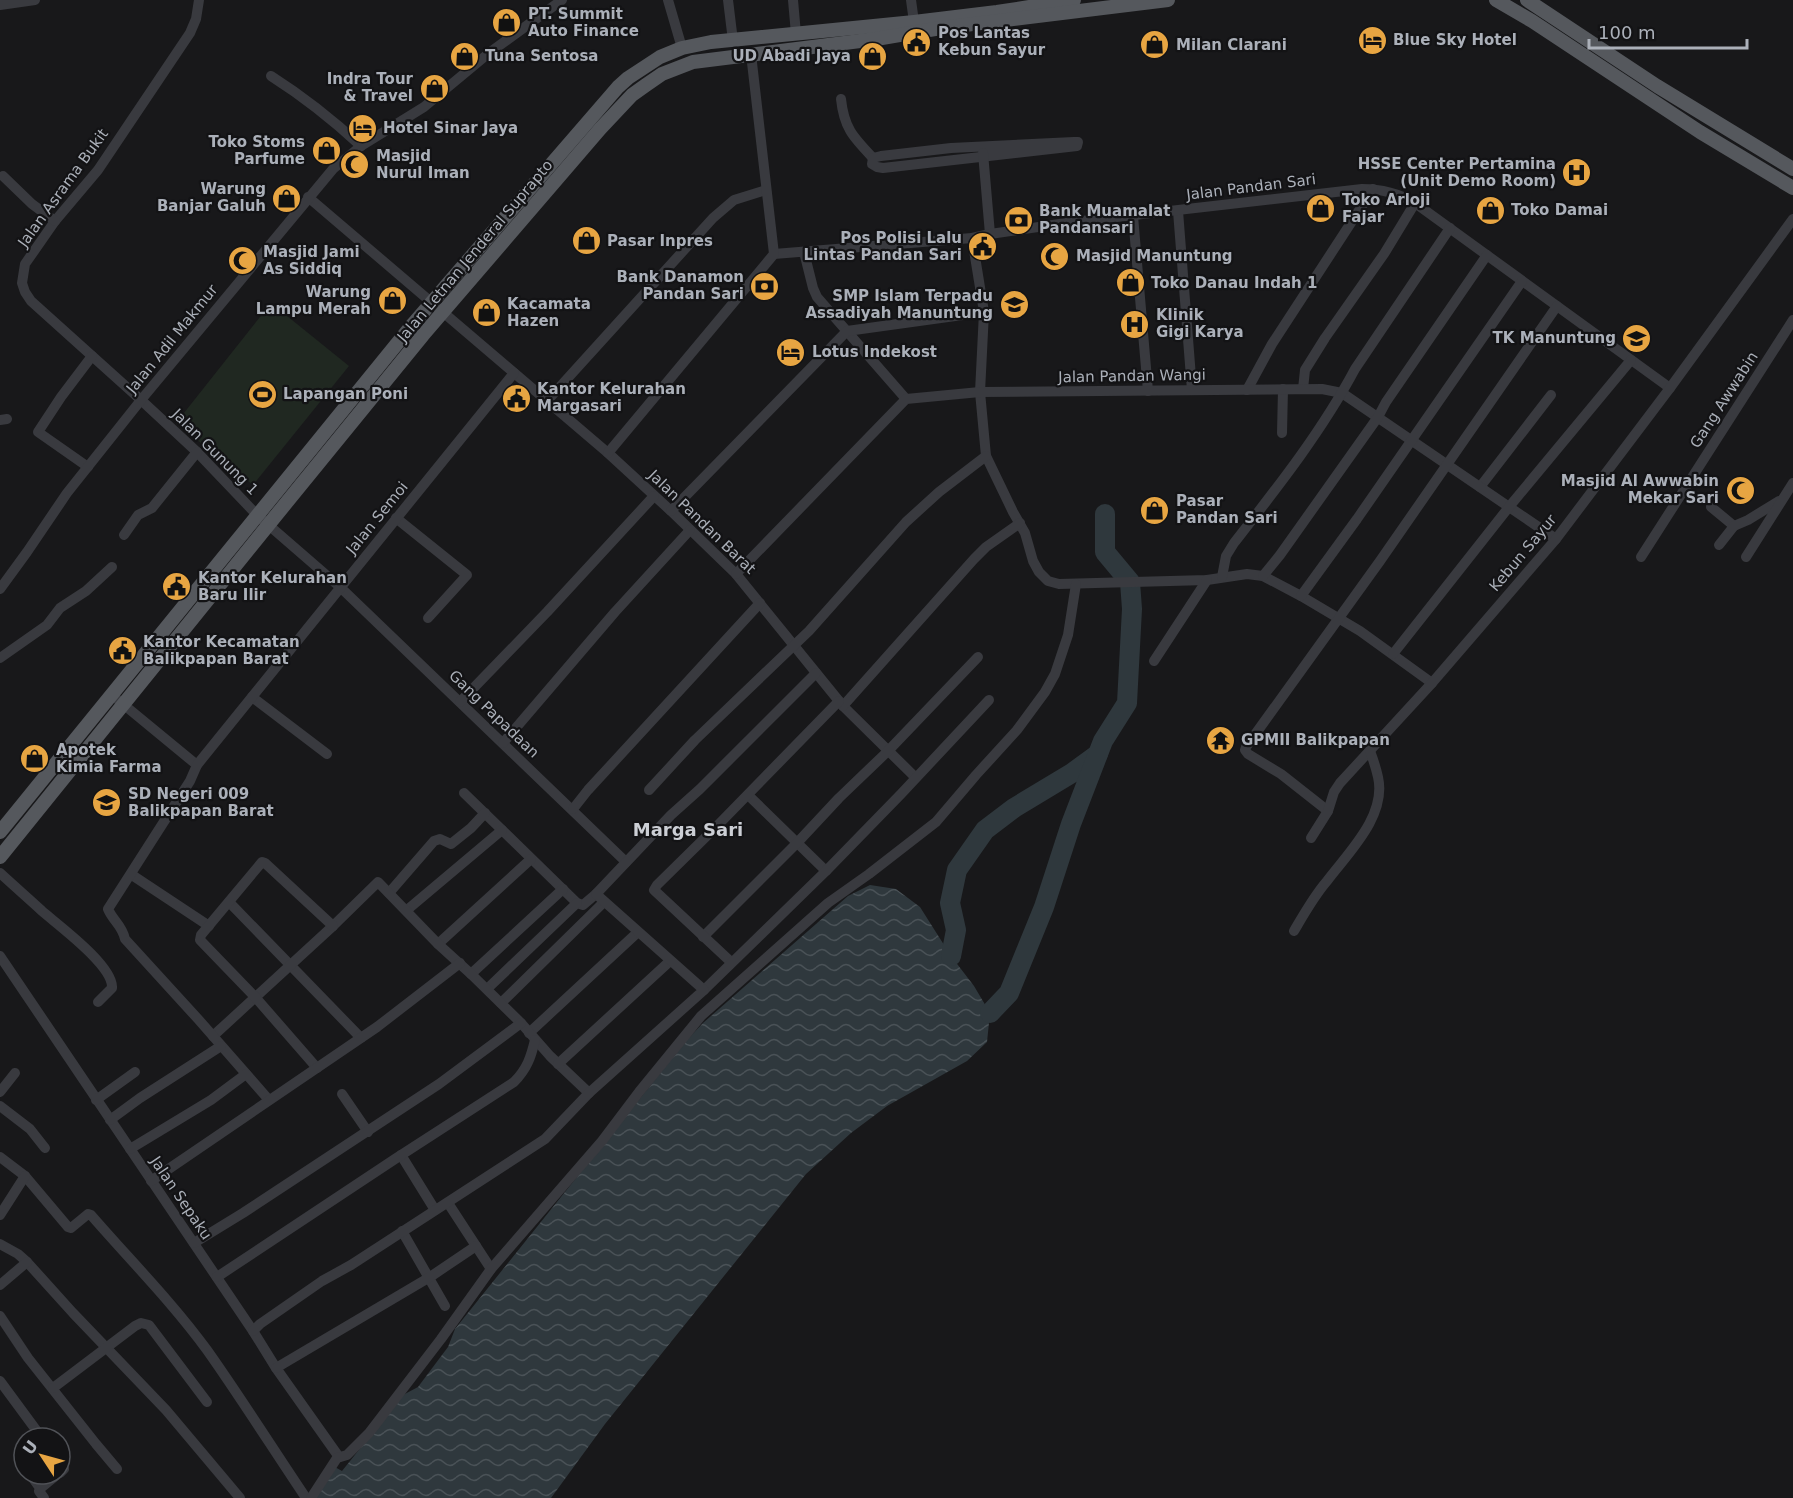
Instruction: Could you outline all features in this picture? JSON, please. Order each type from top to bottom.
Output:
[{"type":"main road","name":"Jalan Letnan Jenderal Suprapto","points":[[263,520],[413,324],[618,87],[635,73],[660,57],[682,48],[711,42],[914,21],[996,6],[1074,0]]},
{"type":"main road","name":"Jalan Letnan Jenderal Suprapto","points":[[0,832],[117,699],[263,520],[600,129],[632,95],[662,74],[693,62],[1168,0]]},
{"type":"main road","points":[[1496,0],[1532,21],[1700,132],[1793,188]]},
{"type":"main road","points":[[1527,0],[1657,86],[1793,169]]},
{"type":"main road","points":[[1532,21],[1543,9]]},
{"type":"main road","name":"Jalan Letnan Jenderal Suprapto","points":[[0,857],[117,699]]},
{"type":"street","points":[[0,5],[34,0]]},
{"type":"street","name":"Jalan Asrama Bukit","points":[[141,400],[31,301],[22,283],[26,264],[55,222],[98,170],[190,33],[196,19],[199,0]]},
{"type":"street","name":"Jalan Adil Makmur","points":[[0,589],[67,493],[141,400],[339,162],[424,107],[489,53],[561,0]]},
{"type":"street","points":[[668,0],[682,48]]},
{"type":"street","points":[[728,0],[733,40]]},
{"type":"street","points":[[793,0],[796,34]]},
{"type":"street","points":[[911,0],[914,21]]},
{"type":"street","points":[[608,453],[774,254],[751,54]]},
{"type":"street","points":[[271,76],[332,119],[361,146]]},
{"type":"street","points":[[841,99],[843,117],[849,130],[873,158],[951,148],[983,152],[1073,147],[1078,144],[1076,142],[983,152]]},
{"type":"street","points":[[983,152],[990,234]]},
{"type":"street","points":[[3,176],[55,222]]},
{"type":"street","points":[[1247,390],[1272,344],[1373,189]]},
{"type":"street","name":"Jalan Pandan Sari","points":[[774,254],[972,238],[1133,216],[1373,189],[1397,194],[1415,203],[1670,388]]},
{"type":"street","points":[[547,400],[726,205],[741,196],[766,190]]},
{"type":"street","points":[[308,197],[432,303]]},
{"type":"street","points":[[1303,389],[1305,370],[1415,203]]},
{"type":"street","points":[[1178,211],[1192,390]]},
{"type":"street","points":[[1133,216],[1148,390]]},
{"type":"street","name":"Kebun Sayur","points":[[1311,838],[1328,811],[1336,787],[1432,683],[1556,539],[1793,219]]},
{"type":"street","points":[[1222,577],[1226,556],[1234,543],[1296,460],[1342,393],[1355,369],[1450,228]]},
{"type":"street","points":[[972,238],[984,312],[980,392],[986,456],[1028,539],[1033,561],[1044,577],[1059,584],[1076,584],[1207,580],[1246,574],[1263,576],[1373,639],[1432,683]]},
{"type":"street","points":[[736,573],[906,399],[815,293],[804,252]]},
{"type":"street","points":[[1263,576],[1378,417],[1487,255]]},
{"type":"street","points":[[1301,596],[1522,281]]},
{"type":"street","name":"Jalan Pandan Barat","points":[[432,303],[608,453],[736,573],[841,704],[915,777]]},
{"type":"street","points":[[1328,811],[1281,774],[1248,754],[1246,747],[1557,306]]},
{"type":"street","points":[[671,511],[847,330],[984,312]]},
{"type":"street","name":"Gang Awwabin","points":[[1641,557],[1793,320]]},
{"type":"street","points":[[88,467],[33,432],[92,356]]},
{"type":"street","points":[[1393,654],[1509,507],[1631,360]]},
{"type":"street","name":"Jalan Semoi","points":[[213,1036],[125,939],[120,924],[108,909],[190,781],[197,765],[514,373]]},
{"type":"street","points":[[1282,433],[1283,389]]},
{"type":"street","name":"Jalan Pandan Wangi","points":[[906,399],[980,392],[1322,389],[1342,393],[1556,539]]},
{"type":"street","points":[[1480,487],[1551,395]]},
{"type":"street","name":"Jalan Gunung 1","points":[[141,400],[197,452],[263,520]]},
{"type":"street","points":[[124,535],[138,515],[152,508],[197,452]]},
{"type":"street","points":[[648,790],[695,740],[809,631],[906,522],[939,492],[986,456]]},
{"type":"street","points":[[1746,556],[1793,483]]},
{"type":"street","points":[[460,702],[654,496]]},
{"type":"street","points":[[1719,545],[1734,526],[1782,499]]},
{"type":"street","points":[[1711,507],[1734,526]]},
{"type":"street","points":[[396,518],[467,575],[429,618]]},
{"type":"street","points":[[263,520],[340,587]]},
{"type":"street","points":[[731,962],[654,890],[657,885],[841,704],[986,547],[1020,523]]},
{"type":"street","points":[[502,743],[615,612],[690,530]]},
{"type":"street","points":[[0,658],[46,624],[60,608],[86,591],[112,567]]},
{"type":"street","points":[[1154,661],[1207,580]]},
{"type":"street","points":[[311,1498],[339,1457],[347,1455],[369,1433],[491,1269],[603,1141],[639,1092],[701,1016],[828,903],[936,822],[1017,730],[1045,692],[1055,674],[1068,635],[1076,584]]},
{"type":"street","name":"Gang Papadaan","points":[[340,587],[626,862]]},
{"type":"street","points":[[573,809],[760,603]]},
{"type":"street","points":[[703,937],[978,657]]},
{"type":"street","points":[[501,1004],[600,898],[626,862],[816,673]]},
{"type":"street","points":[[252,697],[327,754]]},
{"type":"street","points":[[117,699],[197,765]]},
{"type":"street","points":[[253,1330],[322,1281],[351,1265],[545,1139],[589,1093],[704,990],[826,871],[989,700]]},
{"type":"street","points":[[1294,931],[1322,886],[1362,837],[1371,821],[1376,808],[1379,782],[1370,751]]},
{"type":"street","points":[[464,793],[578,903],[584,905],[600,898]]},
{"type":"street","points":[[748,795],[826,871]]},
{"type":"street","points":[[389,893],[434,841],[440,839],[451,844],[485,813]]},
{"type":"street","points":[[407,910],[502,830]]},
{"type":"street","points":[[438,944],[531,858]]},
{"type":"street","points":[[317,1068],[256,998],[200,940],[201,935],[262,862],[333,926]]},
{"type":"street","points":[[0,873],[87,950],[109,976],[112,988],[98,1002]]},
{"type":"street","points":[[132,874],[209,926]]},
{"type":"street","points":[[269,1100],[213,1036],[333,926],[376,883],[379,883],[407,910],[438,944],[487,989],[558,1064],[589,1093]]},
{"type":"street","points":[[471,974],[563,889]]},
{"type":"street","points":[[600,898],[704,990]]},
{"type":"street","points":[[229,902],[361,1038]]},
{"type":"street","points":[[487,989],[578,903]]},
{"type":"street","points":[[217,1278],[514,1082],[524,1072],[531,1056],[532,1036],[638,932]]},
{"type":"street","name":"Jalan Sepaku","points":[[0,956],[253,1330],[276,1368],[339,1457]]},
{"type":"street","points":[[558,1064],[670,961]]},
{"type":"street","points":[[151,1180],[377,1028],[460,963]]},
{"type":"street","points":[[194,1243],[368,1132],[439,1084],[521,1023]]},
{"type":"street","points":[[110,1120],[144,1095],[221,1046]]},
{"type":"street","points":[[96,1100],[135,1072]]},
{"type":"street","points":[[0,1092],[15,1073]]},
{"type":"street","points":[[130,1149],[211,1100],[246,1074]]},
{"type":"street","points":[[342,1094],[368,1132]]},
{"type":"street","points":[[0,1106],[30,1129],[45,1148]]},
{"type":"street","points":[[401,1155],[435,1210]]},
{"type":"street","points":[[0,1157],[25,1176],[68,1227],[76,1225],[88,1214],[92,1215],[151,1281],[206,1349],[306,1498]]},
{"type":"street","points":[[0,1215],[25,1176]]},
{"type":"street","points":[[448,1203],[491,1269]]},
{"type":"street","points":[[402,1231],[445,1306]]},
{"type":"street","points":[[0,1244],[27,1262],[166,1410],[240,1498]]},
{"type":"street","points":[[276,1368],[430,1277],[476,1246]]},
{"type":"street","points":[[0,1285],[27,1262]]},
{"type":"street","points":[[0,1316],[28,1358],[117,1469]]},
{"type":"street","points":[[53,1388],[141,1323],[149,1325],[207,1401]]},
{"type":"street","points":[[0,1381],[33,1426]]},
{"type":"shaded area","name":"Lapangan Poni","points":[[271,303],[349,366],[253,485],[176,423]]},
{"type":"water","points":[[870,885],[896,889],[920,907],[990,1013],[987,1042],[967,1061],[887,1106],[851,1133],[806,1174],[605,1424],[551,1498],[314,1498],[333,1466],[342,1471],[403,1395],[418,1387],[448,1347],[455,1329],[686,1041],[703,1023],[848,896]]},
{"type":"waterway","points":[[990,1013],[1009,993],[1044,907],[1071,824],[1103,741],[1127,703],[1132,609],[1130,582],[1105,552],[1105,514]]},
{"type":"waterway","points":[[951,956],[956,930],[950,903],[957,870],[985,830],[1014,808],[1072,773],[1098,754]]},
{"type":"place","name":"PT. Summit Auto Finance","points":[[507,23]]},
{"type":"place","name":"Blue Sky Hotel","points":[[1372,40]]},
{"type":"place","name":"Pos Lantas Kebun Sayur","points":[[917,42]]},
{"type":"place","name":"Milan Clarani","points":[[1155,45]]},
{"type":"place","name":"Tuna Sentosa","points":[[464,56]]},
{"type":"place","name":"UD Abadi Jaya","points":[[872,56]]},
{"type":"place","name":"Indra Tour & Travel","points":[[434,88]]},
{"type":"place","name":"Hotel Sinar Jaya","points":[[362,128]]},
{"type":"place","name":"Toko Stoms Parfume","points":[[326,151]]},
{"type":"place","name":"Masjid Nurul Iman","points":[[355,165]]},
{"type":"place","name":"HSSE Center Pertamina (Unit Demo Room)","points":[[1577,173]]},
{"type":"place","name":"Warung Banjar Galuh","points":[[287,198]]},
{"type":"place","name":"Toko Arloji Fajar","points":[[1321,209]]},
{"type":"place","name":"Toko Damai","points":[[1490,210]]},
{"type":"place","name":"Bank Muamalat Pandansari","points":[[1018,220]]},
{"type":"place","name":"Pasar Inpres","points":[[586,241]]},
{"type":"place","name":"Pos Polisi Lalu Lintas Pandan Sari","points":[[983,247]]},
{"type":"place","name":"Masjid Manuntung","points":[[1055,256]]},
{"type":"place","name":"Masjid Jami As Siddiq","points":[[242,261]]},
{"type":"place","name":"Toko Danau Indah 1","points":[[1130,283]]},
{"type":"place","name":"Bank Danamon Pandan Sari","points":[[765,286]]},
{"type":"place","name":"Warung Lampu Merah","points":[[392,301]]},
{"type":"place","name":"SMP Islam Terpadu Assadiyah Manuntung","points":[[1014,305]]},
{"type":"place","name":"Kacamata Hazen","points":[[486,313]]},
{"type":"place","name":"Klinik Gigi Karya","points":[[1135,324]]},
{"type":"place","name":"TK Manuntung","points":[[1637,338]]},
{"type":"place","name":"Lotus Indekost","points":[[791,352]]},
{"type":"place","name":"Lapangan Poni","points":[[262,394]]},
{"type":"place","name":"Kantor Kelurahan Margasari","points":[[516,398]]},
{"type":"place","name":"Masjid Al Awwabin Mekar Sari","points":[[1740,490]]},
{"type":"place","name":"Pasar Pandan Sari","points":[[1155,510]]},
{"type":"place","name":"Kantor Kelurahan Baru Ilir","points":[[177,587]]},
{"type":"place","name":"Kantor Kecamatan Balikpapan Barat","points":[[122,651]]},
{"type":"place","name":"GPMII Balikpapan","points":[[1220,740]]},
{"type":"place","name":"Apotek Kimia Farma","points":[[35,759]]},
{"type":"place","name":"SD Negeri 009 Balikpapan Barat","points":[[107,803]]},
{"type":"district","name":"Marga Sari","points":[[688,830]]}]
